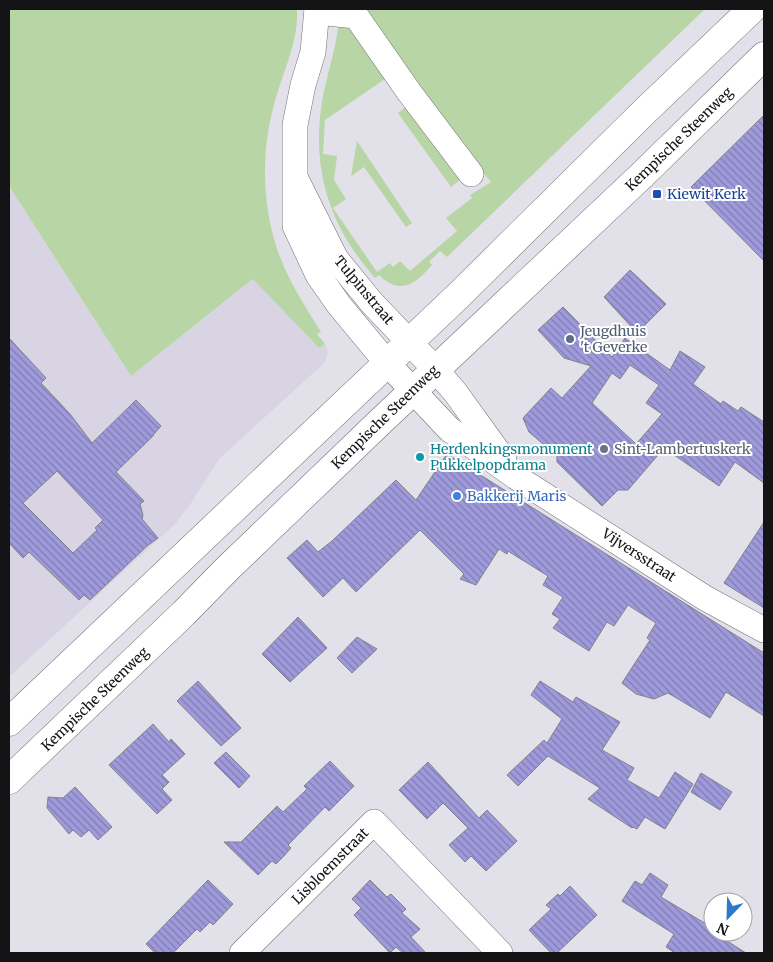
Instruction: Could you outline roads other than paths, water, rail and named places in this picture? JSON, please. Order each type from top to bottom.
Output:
[{"type":"main road","points":[[9,722],[459,295],[644,112],[752,9]]},
{"type":"main road","name":"Kempische Steenweg","points":[[9,780],[184,614],[226,569],[435,369],[640,177],[764,56]]},
{"type":"street","name":"Tulpinstraat","points":[[317,11],[313,52],[303,85],[295,125],[295,226],[318,275],[352,323],[387,363]]},
{"type":"street","points":[[317,11],[356,16],[408,92],[471,174]]},
{"type":"street","name":"Tulpinstraat","points":[[294,175],[336,259],[365,295],[435,369]]},
{"type":"street","name":"Vijversstraat","points":[[387,363],[449,429],[516,477],[705,598],[764,630]]},
{"type":"street","name":"Vijversstraat","points":[[435,369],[466,406],[516,477]]},
{"type":"street","name":"Lisbloemstraat","points":[[242,953],[374,822],[500,953]]},
{"type":"place","name":"Kiewit Kerk","points":[[657,194]]},
{"type":"place","name":"Jeugdhuis 't Geverke","points":[[570,339]]},
{"type":"place","name":"Sint-Lambertuskerk","points":[[604,449]]},
{"type":"place","name":"Herdenkingsmonument Pukkelpopdrama","points":[[420,457]]},
{"type":"place","name":"Bakkerij Maris","points":[[457,496]]}]
